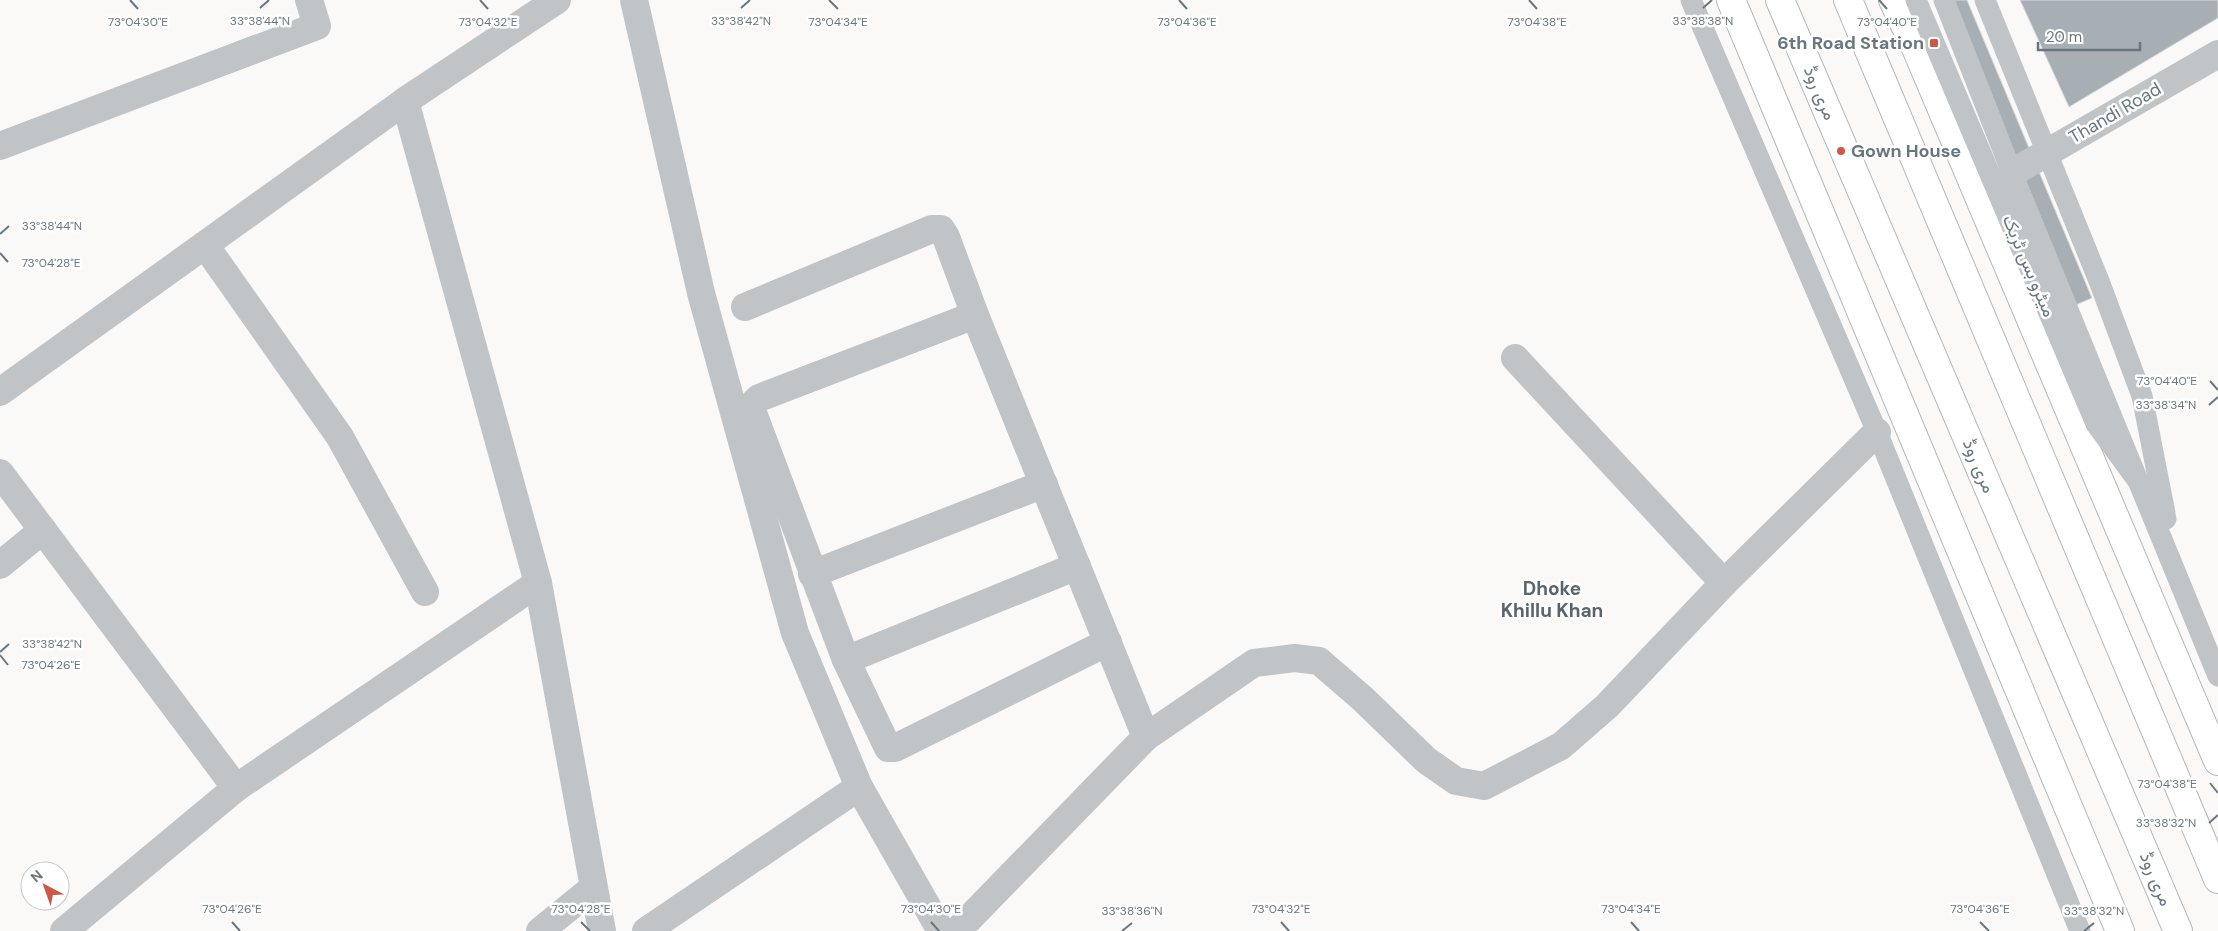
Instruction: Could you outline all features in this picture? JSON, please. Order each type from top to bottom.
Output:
[{"type":"main road","points":[[1731,0],[2120,931]]},
{"type":"main road","name":"مری روڈ","points":[[1780,0],[2178,931]]},
{"type":"main road","points":[[1848,0],[2218,878]]},
{"type":"main road","points":[[1893,0],[1916,48],[2218,761]]},
{"type":"street","points":[[0,146],[317,26],[309,0]]},
{"type":"street","points":[[0,392],[405,101],[556,0]]},
{"type":"street","points":[[634,0],[701,293],[795,634],[859,787],[941,931]]},
{"type":"street","name":"Thandi Road","points":[[2012,173],[2218,54]]},
{"type":"street","points":[[405,101],[538,583],[602,931]]},
{"type":"street","points":[[745,308],[932,229],[941,230],[946,236],[975,315],[1146,737]]},
{"type":"street","points":[[205,245],[340,437],[424,592]]},
{"type":"street","points":[[975,315],[760,398],[753,404],[753,413],[812,574],[846,660],[888,748],[895,748],[1108,642]]},
{"type":"street","points":[[1516,358],[1724,583]]},
{"type":"street","points":[[957,931],[1146,737],[1254,663],[1295,658],[1318,661],[1363,699],[1426,760],[1456,781],[1484,786],[1561,746],[1607,706],[1724,583],[1877,432]]},
{"type":"street","points":[[0,473],[236,788]]},
{"type":"street","points":[[812,574],[1044,484]]},
{"type":"street","points":[[0,565],[43,530]]},
{"type":"street","points":[[846,660],[1077,566]]},
{"type":"street","points":[[64,931],[236,788],[538,583]]},
{"type":"street","points":[[646,931],[859,787]]},
{"type":"street","points":[[540,931],[594,888]]},
{"type":"lane","points":[[1692,0],[1877,432],[2080,931]]},
{"type":"lane","name":"میٹرو بس ٹریک","points":[[1916,0],[2096,424],[2166,518]]},
{"type":"lane","points":[[1944,0],[2012,173],[2218,676]]},
{"type":"lane","name":"میٹرو بس ٹریک","points":[[1984,0],[2099,281],[2142,396],[2166,518],[2218,646]]},
{"type":"building","points":[[1935,0],[1967,0],[2092,298],[2064,310]]},
{"type":"building","points":[[2020,0],[2218,0],[2218,18],[2069,107]]},
{"type":"place","name":"6th Road Station","points":[[1934,43]]},
{"type":"place","name":"Gown House","points":[[1841,151]]},
{"type":"district","name":"Dhoke Khillu Khan","points":[[1552,599]]}]
